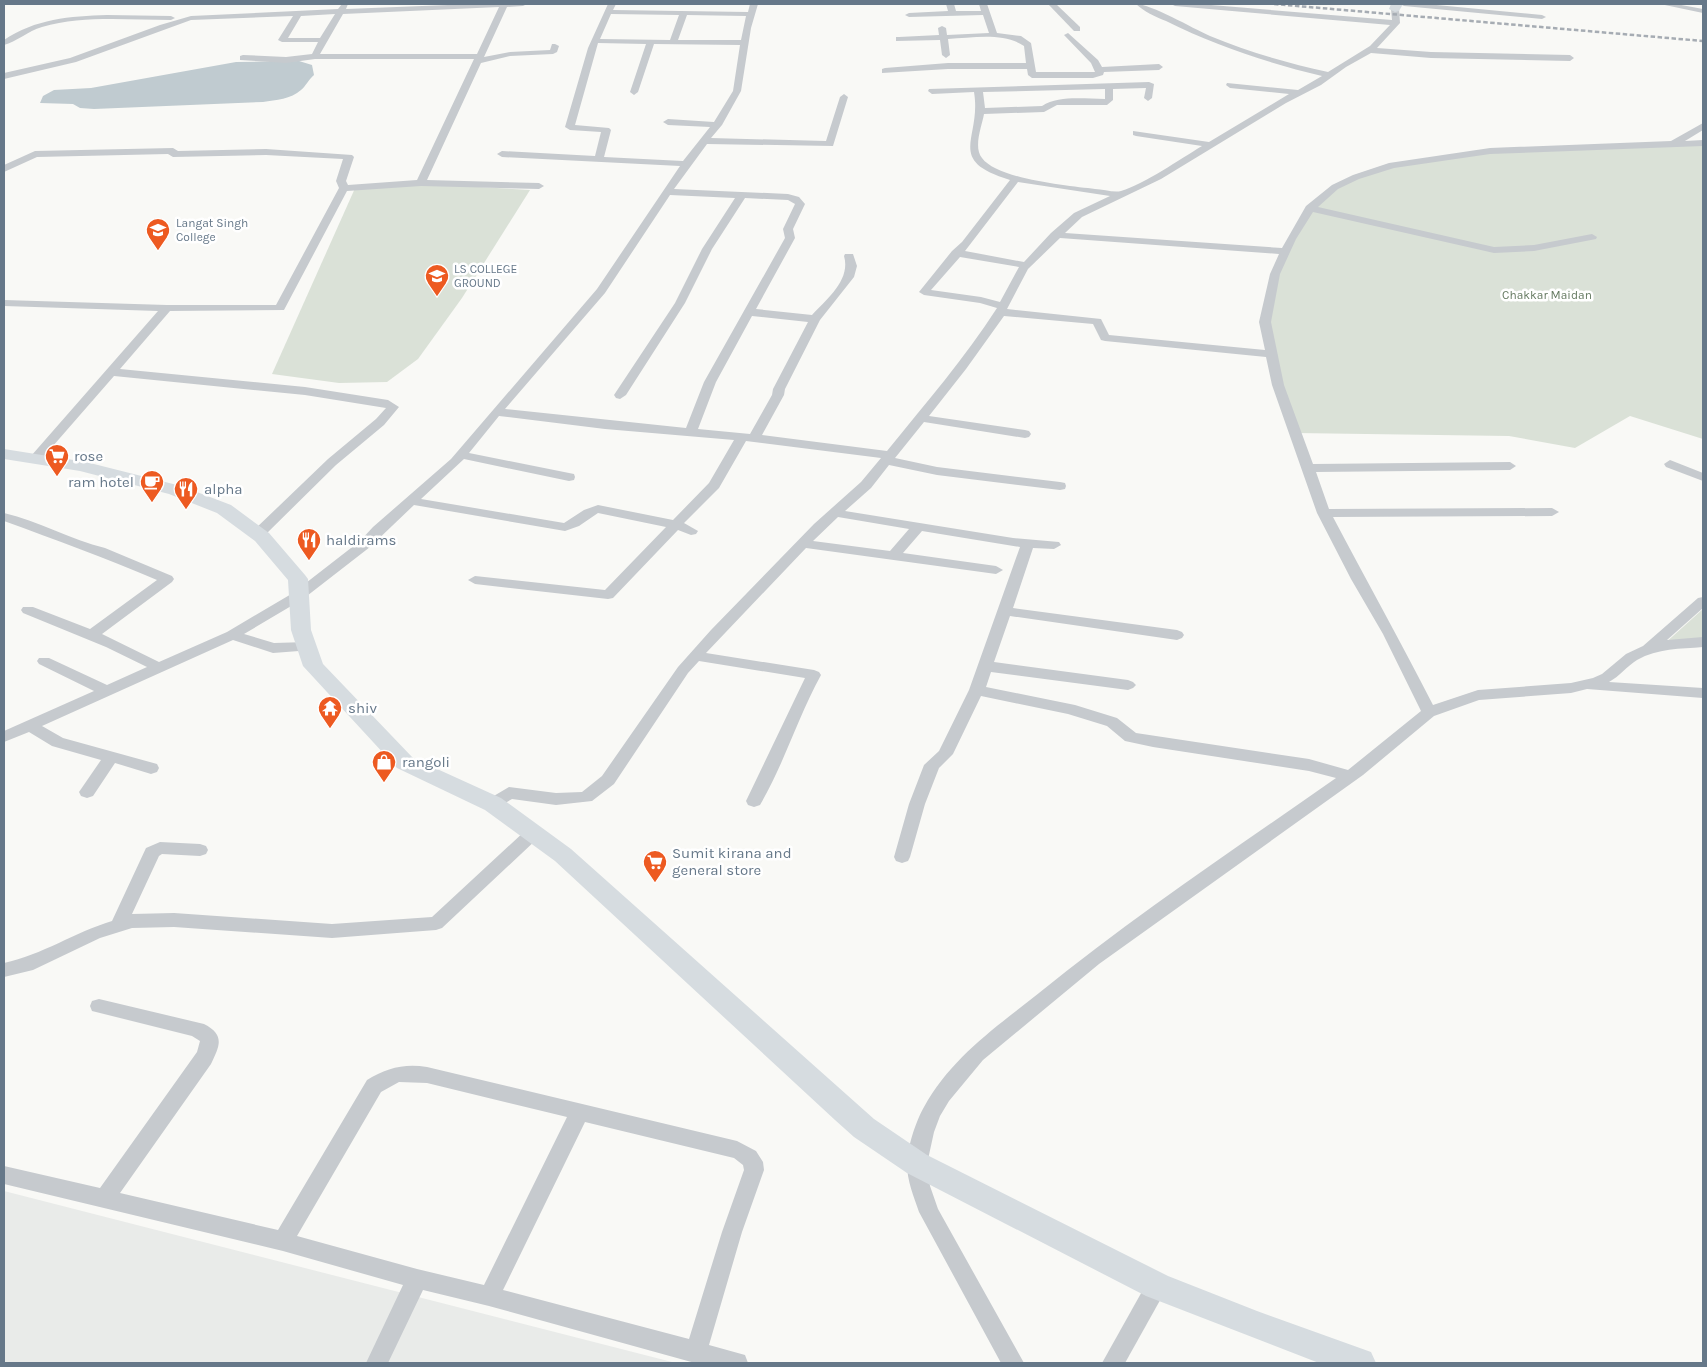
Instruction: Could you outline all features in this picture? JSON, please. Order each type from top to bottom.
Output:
[{"type":"main road","points":[[4,454],[80,466],[175,490],[224,509],[258,534],[298,579],[301,630],[313,666],[405,763],[493,804],[563,856],[845,1112],[864,1128],[917,1164],[1157,1286],[1257,1326],[1360,1363]]},
{"type":"street","points":[[4,43],[20,32],[44,24],[79,19],[190,18],[299,13],[344,8],[523,4]]},
{"type":"street","points":[[950,4],[953,13]]},
{"type":"street","points":[[1052,4],[1076,29]]},
{"type":"street","points":[[1140,4],[1198,35],[1239,50],[1330,74]]},
{"type":"street","points":[[1175,4],[1396,23]]},
{"type":"street","points":[[1664,4],[1703,11]]},
{"type":"street","points":[[421,183],[504,5]]},
{"type":"street","points":[[493,804],[508,792],[556,799],[586,797],[608,780],[683,670],[803,544],[866,485],[962,367],[1002,309],[1025,266],[1078,214],[1158,177],[1369,50],[1396,23],[1399,5],[1542,17]]},
{"type":"street","points":[[4,76],[48,68],[155,28],[190,18],[214,7]]},
{"type":"street","points":[[315,56],[344,8]]},
{"type":"street","points":[[4,737],[232,635],[298,596],[354,554],[461,455],[496,412],[517,390],[539,360],[601,291],[686,164],[717,125],[737,91],[753,9],[684,13],[611,8],[596,42],[570,127],[606,130],[600,160]]},
{"type":"street","points":[[909,16],[953,13],[985,8],[994,35]]},
{"type":"street","points":[[299,13],[282,40],[323,40]]},
{"type":"street","points":[[673,42],[684,13]]},
{"type":"street","points":[[939,14],[946,55]]},
{"type":"street","points":[[899,39],[994,35],[1018,38],[1028,45],[1033,88]]},
{"type":"street","points":[[885,72],[948,66],[1093,75],[1100,73],[1097,66],[1068,35]]},
{"type":"street","points":[[596,42],[745,43]]},
{"type":"street","points":[[634,92],[651,42]]},
{"type":"street","points":[[510,54],[517,44]]},
{"type":"street","points":[[243,58],[286,60],[315,56],[479,59],[510,54],[552,52],[555,46]]},
{"type":"street","points":[[1369,50],[1431,55],[1570,58]]},
{"type":"street","points":[[1097,66],[1124,59]]},
{"type":"street","points":[[1097,66],[1159,67]]},
{"type":"street","points":[[932,90],[1149,85],[1151,86],[1148,98]]},
{"type":"street","points":[[1230,85],[1300,92]]},
{"type":"street","points":[[980,111],[1044,109],[1056,102],[1107,102],[1110,100],[1109,87]]},
{"type":"street","points":[[978,90],[980,111],[973,142],[976,159],[985,168],[1016,179],[1045,185],[1120,194]]},
{"type":"street","points":[[705,141],[830,144],[844,98]]},
{"type":"street","points":[[668,122],[717,125]]},
{"type":"street","points":[[1678,140],[1703,126]]},
{"type":"street","points":[[1136,133],[1212,145]]},
{"type":"street","points":[[1430,712],[1324,513],[1278,385],[1265,322],[1275,274],[1310,208],[1335,187],[1356,177],[1392,165],[1490,151],[1703,137]]},
{"type":"street","points":[[1678,140],[1703,143]]},
{"type":"street","points":[[4,169],[36,154],[57,152],[153,150],[173,151],[173,154],[266,152],[328,154],[349,157],[340,181],[344,188]]},
{"type":"street","points":[[502,154],[686,164]]},
{"type":"street","points":[[1016,179],[985,222],[924,292],[981,300],[1002,309],[1097,321],[1105,338],[1271,354]]},
{"type":"street","points":[[344,188],[421,183],[538,186]]},
{"type":"street","points":[[4,303],[167,308],[280,308],[344,188]]},
{"type":"street","points":[[669,192],[788,197],[796,199],[800,204],[788,229],[790,238],[710,382],[690,432]]},
{"type":"street","points":[[620,395],[680,303],[707,249],[742,195]]},
{"type":"street","points":[[1310,208],[1494,250],[1534,248],[1592,237]]},
{"type":"street","points":[[1055,235],[1286,251]]},
{"type":"street","points":[[956,253],[1007,260],[1025,266]]},
{"type":"street","points":[[475,580],[608,595],[714,485],[778,396],[779,389],[815,319],[849,277],[852,266],[849,256]]},
{"type":"street","points":[[35,459],[167,308]]},
{"type":"street","points":[[749,312],[815,319]]},
{"type":"street","points":[[111,372],[313,392],[380,402],[393,407],[380,422],[332,462],[258,534]]},
{"type":"street","points":[[496,412],[605,425],[748,438],[888,458],[937,471],[1060,486]]},
{"type":"street","points":[[920,418],[1025,434]]},
{"type":"street","points":[[461,455],[569,477]]},
{"type":"street","points":[[1670,464],[1703,477]]},
{"type":"street","points":[[1308,468],[1510,466]]},
{"type":"street","points":[[412,501],[565,527],[573,525],[589,511],[598,509],[676,525],[691,531]]},
{"type":"street","points":[[1324,513],[1552,512]]},
{"type":"street","points":[[835,513],[1054,546]]},
{"type":"street","points":[[4,516],[75,542],[90,550],[100,551],[167,579],[91,635]]},
{"type":"street","points":[[893,556],[918,527]]},
{"type":"street","points":[[902,857],[917,804],[932,765],[945,754],[977,690],[1028,543]]},
{"type":"street","points":[[803,544],[996,570]]},
{"type":"street","points":[[1647,650],[1703,601]]},
{"type":"street","points":[[28,610],[141,657],[159,668]]},
{"type":"street","points":[[1004,611],[1178,635]]},
{"type":"street","points":[[232,635],[273,648],[307,647]]},
{"type":"street","points":[[1013,1363],[929,1212],[920,1186],[917,1164],[924,1132],[932,1113],[956,1076],[976,1054],[1093,959],[1350,776],[1430,712],[1478,695],[1571,688],[1597,682],[1607,677],[1631,656],[1663,645],[1703,642]]},
{"type":"street","points":[[696,656],[814,675],[803,694],[788,731],[754,801]]},
{"type":"street","points":[[44,661],[107,690]]},
{"type":"street","points":[[985,666],[1128,685]]},
{"type":"street","points":[[1584,685],[1703,693]]},
{"type":"street","points":[[977,690],[1070,709],[1112,722],[1131,737],[1309,764],[1350,776]]},
{"type":"street","points":[[29,725],[58,742],[151,768]]},
{"type":"street","points":[[87,792],[112,756]]},
{"type":"street","points":[[4,970],[27,965],[94,933],[132,921],[174,920],[332,931],[436,923],[532,834]]},
{"type":"street","points":[[119,924],[152,852],[160,848],[200,850]]},
{"type":"street","points":[[98,1006],[197,1029],[206,1034],[210,1040],[209,1048],[204,1058],[104,1199]]},
{"type":"street","points":[[283,1241],[366,1098],[374,1086],[393,1074],[415,1072],[736,1150],[750,1158],[754,1164],[754,1170],[732,1232],[696,1353]]},
{"type":"street","points":[[489,1296],[580,1111]]},
{"type":"street","points":[[4,1175],[283,1241],[417,1279],[489,1296],[737,1363]]},
{"type":"street","points":[[377,1363],[417,1279]]},
{"type":"street","points":[[1113,1363],[1157,1286]]},
{"type":"shaded area","points":[[299,61],[312,65],[314,75],[297,93],[273,101],[94,109],[80,108],[73,104],[40,103],[43,96],[54,90],[91,88],[236,62]]},
{"type":"shaded area","points":[[4,1191],[676,1363],[4,1363]]},
{"type":"green space","name":"Chakkar Maidan","points":[[1703,143],[1703,439],[1630,416],[1575,448],[1509,436],[1295,433],[1265,322],[1275,274],[1310,208],[1335,187],[1392,165],[1490,151]]},
{"type":"green space","points":[[443,185],[530,190],[462,298],[418,359],[387,382],[339,383],[272,374],[356,186]]},
{"type":"green space","points":[[1703,609],[1703,643],[1663,645]]},
{"type":"railway","points":[[1274,4],[1703,41]]},
{"type":"place","name":"Langat Singh College","points":[[158,251]]},
{"type":"place","name":"LS COLLEGE GROUND","points":[[437,297]]},
{"type":"place","name":"rose","points":[[57,477]]},
{"type":"place","name":"ram hotel","points":[[152,503]]},
{"type":"place","name":"alpha","points":[[186,510]]},
{"type":"place","name":"haldirams","points":[[309,561]]},
{"type":"place","name":"shiv","points":[[330,729]]},
{"type":"place","name":"rangoli","points":[[384,783]]},
{"type":"place","name":"Sumit kirana and general store","points":[[655,883]]}]
